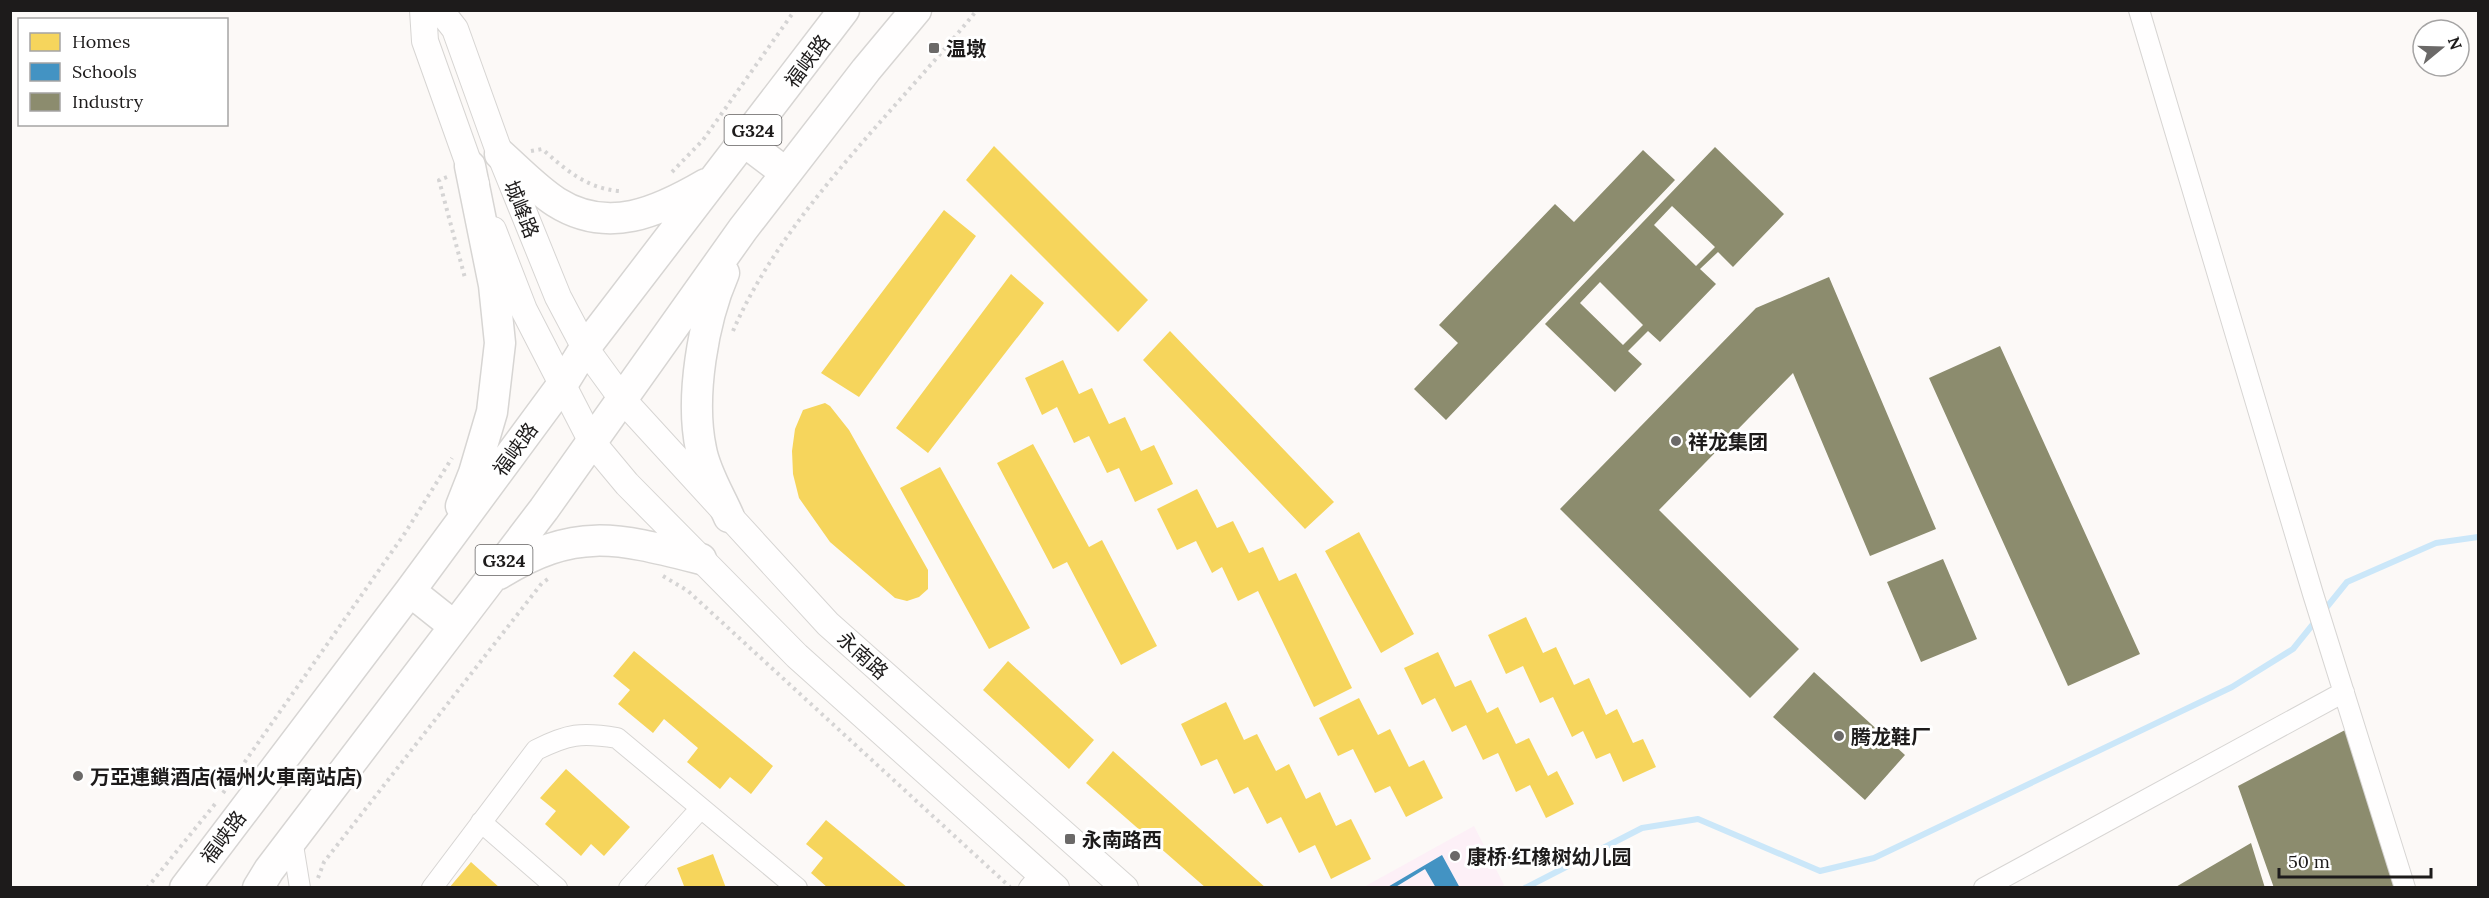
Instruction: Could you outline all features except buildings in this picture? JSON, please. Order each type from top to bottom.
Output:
[{"type":"highway","name":"福峡路","points":[[185,888],[410,591],[562,385],[585,348],[844,10]]},
{"type":"highway","name":"G324","points":[[258,888],[292,839],[486,582],[551,500],[743,229],[866,70],[916,10]]},
{"type":"highway","points":[[745,142],[786,173]]},
{"type":"highway","points":[[500,154],[556,202],[584,216],[610,219],[643,215],[682,198],[716,178]]},
{"type":"highway","points":[[447,540],[474,474],[492,412],[500,343],[494,285],[470,166]]},
{"type":"highway","points":[[729,517],[701,451],[697,411],[704,340],[716,293],[743,229]]},
{"type":"highway","points":[[486,582],[526,558],[592,539],[637,543],[701,559]]},
{"type":"highway","points":[[410,591],[454,626]]},
{"type":"main road","name":"城峰路","points":[[423,10],[425,41],[494,235],[524,310],[592,442],[627,484],[797,656],[1042,883]]},
{"type":"main road","name":"城峰路","points":[[440,10],[455,29],[500,154],[558,297],[585,348],[622,400]]},
{"type":"main road","points":[[494,235],[527,223]]},
{"type":"main road","name":"永南路","points":[[622,400],[828,624],[1125,888]]},
{"type":"street","points":[[2139,10],[2313,594],[2405,888]]},
{"type":"street","points":[[1984,888],[2344,692]]},
{"type":"street","points":[[432,888],[536,750],[560,738],[588,733],[616,738],[797,888]]},
{"type":"street","points":[[629,888],[700,808]]},
{"type":"street","points":[[481,822],[557,888]]},
{"type":"street","points":[[292,839],[308,886]]},
{"type":"path","points":[[666,175],[675,171],[703,140],[795,10]]},
{"type":"path","points":[[732,332],[745,304],[797,224],[977,10]]},
{"type":"path","points":[[500,154],[542,149],[571,175],[605,190],[622,191]]},
{"type":"path","points":[[467,286],[439,180],[470,166]]},
{"type":"path","points":[[147,888],[219,799],[405,534],[453,455]]},
{"type":"path","points":[[308,886],[338,843],[542,583],[558,573]]},
{"type":"path","points":[[659,574],[688,591],[1010,888]]},
{"type":"shaded area","name":"康桥·红橡树幼儿园","points":[[1474,826],[1504,885],[1501,888],[1362,888]]},
{"type":"waterway","points":[[1525,888],[1642,828],[1698,819],[1820,871],[1874,858],[2232,687],[2293,649],[2347,582],[2436,543],[2478,537]]},
{"type":"place","name":"温墩","points":[[934,48]]},
{"type":"place","name":"祥龙集团","points":[[1676,441]]},
{"type":"place","name":"腾龙鞋厂","points":[[1839,736]]},
{"type":"place","name":"万亞連鎖酒店(福州火車南站店)","points":[[78,776]]},
{"type":"place","name":"永南路西","points":[[1070,839]]},
{"type":"place","name":"康桥·红橡树幼儿园","points":[[1455,856]]}]
